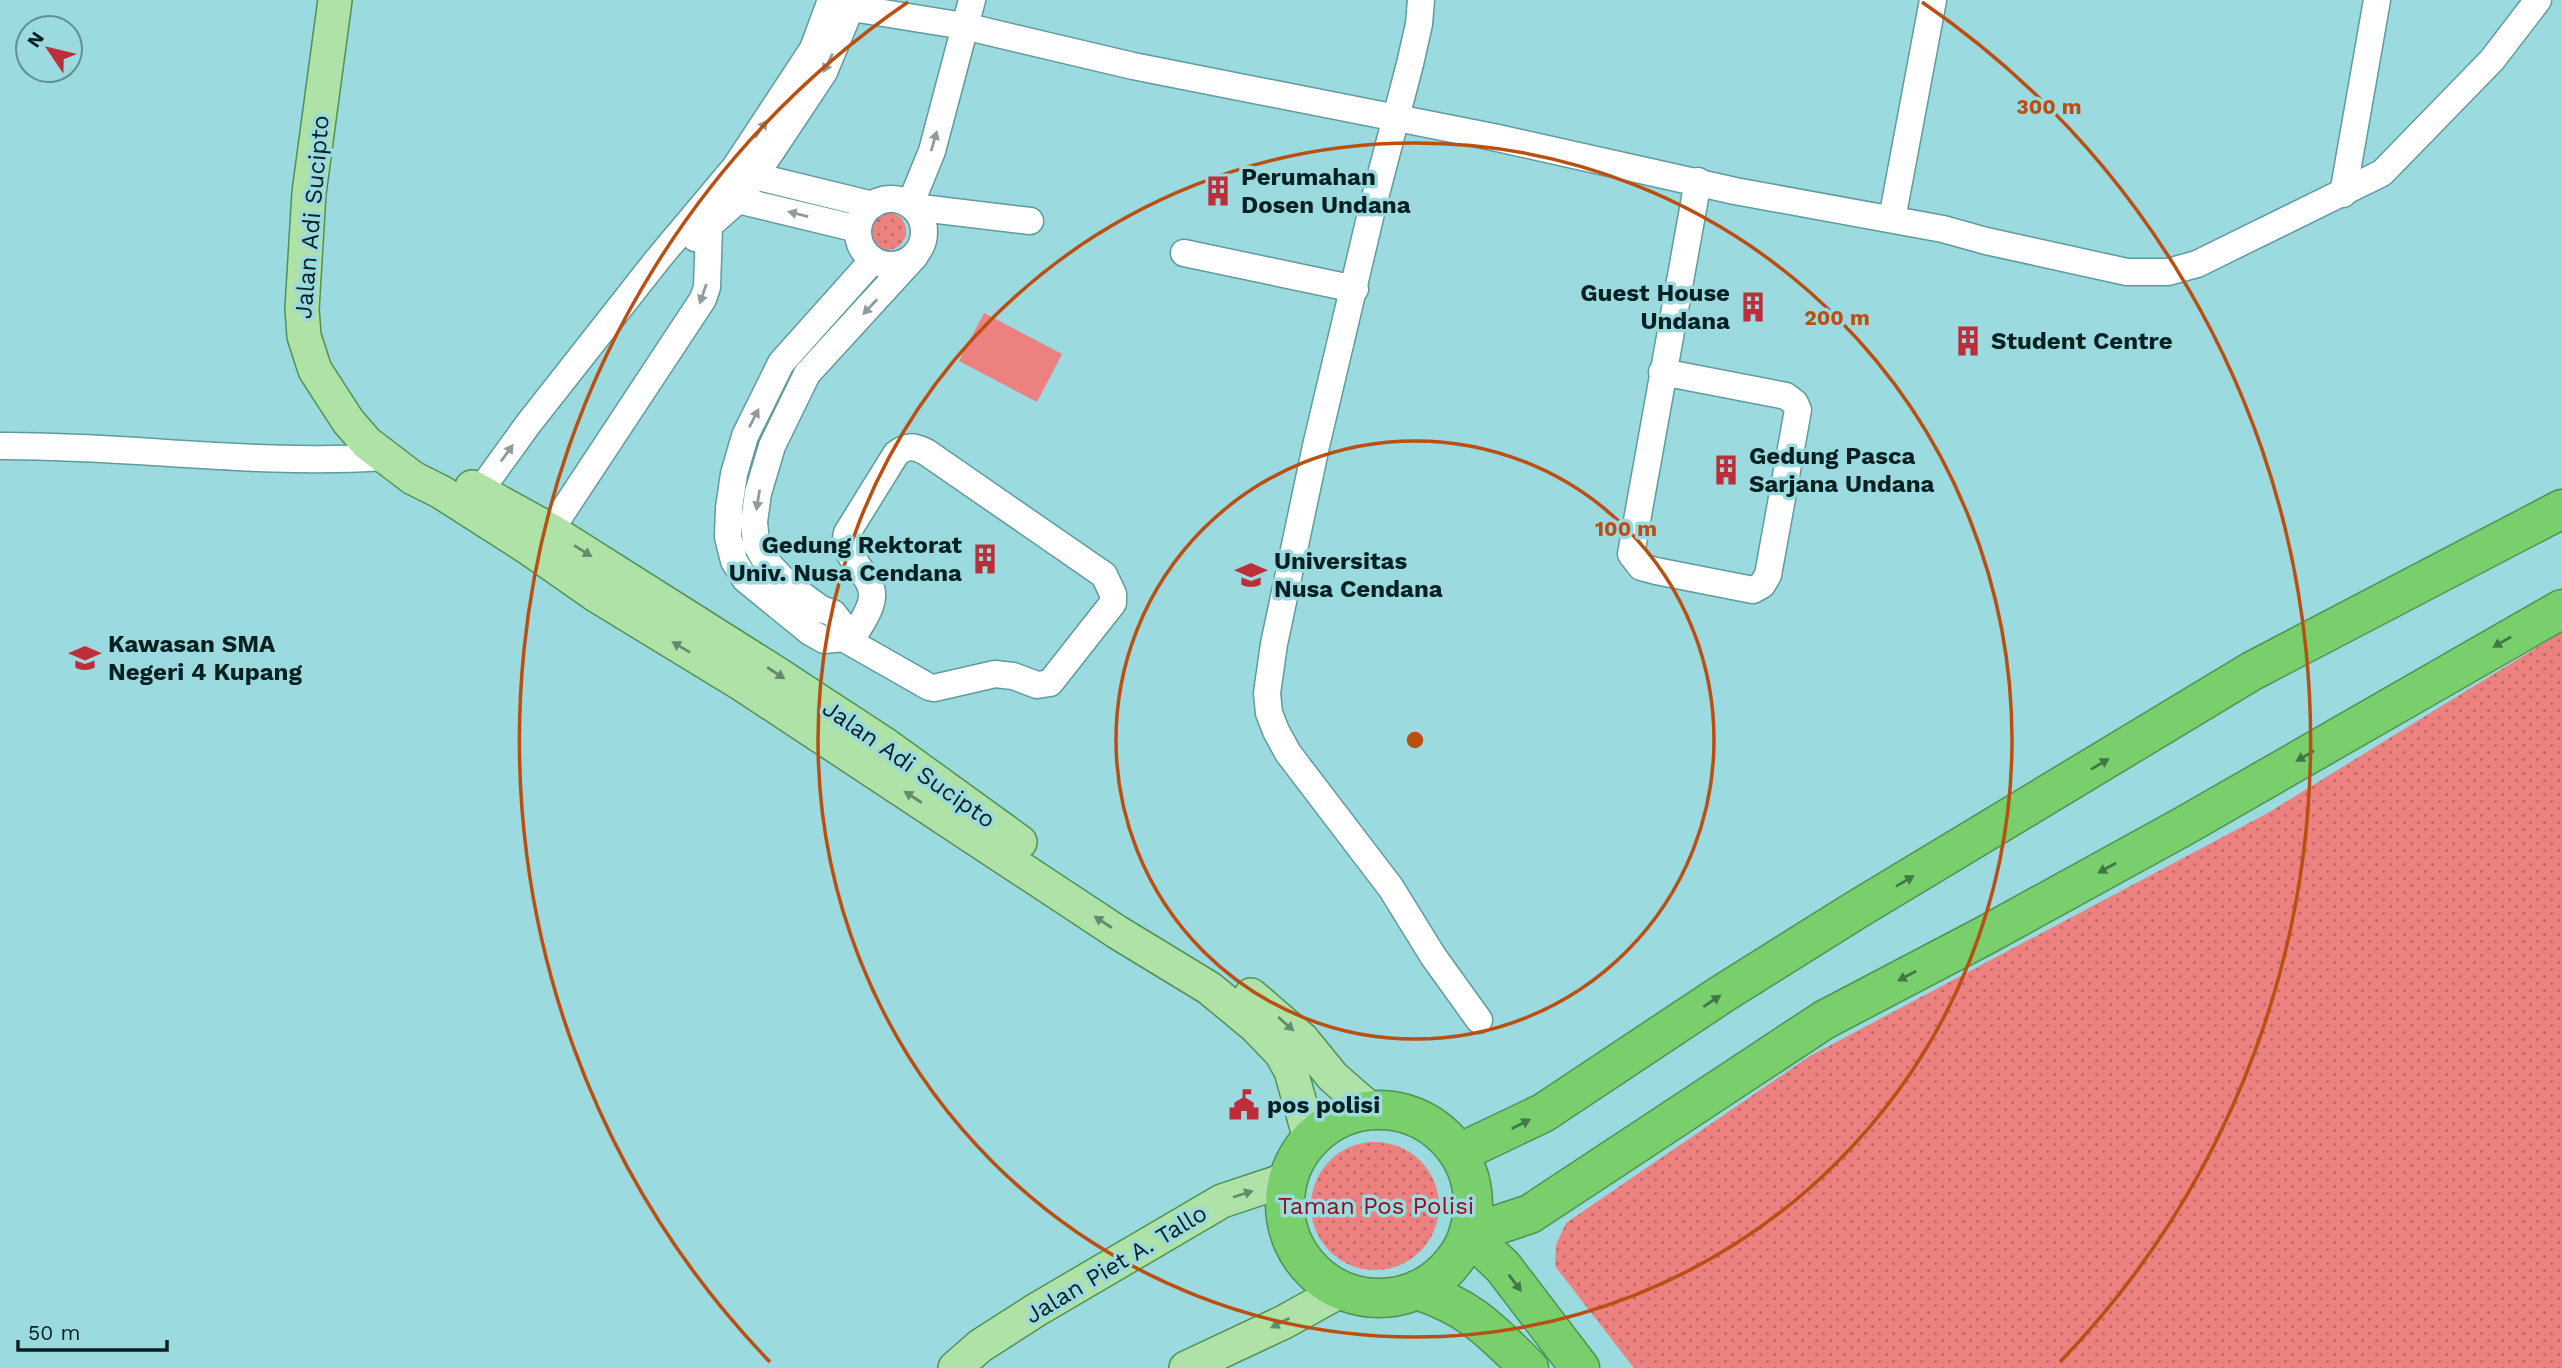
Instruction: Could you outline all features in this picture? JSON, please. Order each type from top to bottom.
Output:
[{"type":"highway","points":[[1459,1153],[1543,1113],[1722,994],[1856,910],[2252,671],[2562,509]]},
{"type":"highway","points":[[1469,1230],[1497,1225],[1530,1214],[1824,1020],[2184,826],[2562,609]]},
{"type":"highway","points":[[1371,1110],[1405,1113],[1435,1128],[1459,1153],[1469,1177],[1473,1202],[1469,1230],[1456,1257],[1439,1276],[1416,1290],[1392,1298],[1366,1298],[1340,1291],[1313,1272],[1293,1245],[1284,1213],[1288,1179],[1296,1158],[1310,1139],[1328,1124],[1349,1114],[1371,1110]]},
{"type":"highway","points":[[1469,1230],[1503,1267],[1580,1368]]},
{"type":"highway","points":[[1416,1290],[1440,1298],[1474,1316],[1529,1368]]},
{"type":"main road","name":"Jalan Adi Sucipto","points":[[335,0],[309,193],[302,309],[304,336],[315,370],[348,421],[368,443],[413,478],[454,476],[473,500],[875,737],[1033,852],[1227,977],[1302,1039],[1333,1077],[1371,1110]]},
{"type":"main road","name":"Jalan Adi Sucipto","points":[[543,541],[597,596],[743,685],[1117,932],[1209,988],[1255,1026],[1281,1053],[1291,1071],[1310,1139]]},
{"type":"main road","name":"Jalan Piet A. Tallo","points":[[955,1368],[980,1346],[1036,1310],[1222,1201],[1288,1179]]},
{"type":"main road","points":[[1186,1368],[1284,1322],[1340,1291]]},
{"type":"street","points":[[911,206],[932,151],[972,0]]},
{"type":"street","points":[[1421,0],[1419,24],[1316,446],[1274,644],[1267,693],[1269,713],[1288,753],[1391,888],[1433,956],[1479,1020]]},
{"type":"street","points":[[1892,219],[1933,0]]},
{"type":"street","points":[[2343,194],[2377,0]]},
{"type":"street","points":[[658,259],[680,251],[738,200],[745,171],[813,48],[842,2],[964,26],[1133,66],[1396,118],[1735,191],[1892,219],[2127,272],[2168,272],[2223,253],[2382,173],[2491,60],[2538,0]]},
{"type":"street","points":[[745,171],[873,205]]},
{"type":"street","points":[[473,500],[529,423],[658,259],[745,171]]},
{"type":"street","points":[[1662,372],[1786,396],[1795,403],[1798,410],[1768,575],[1762,584],[1753,590],[1641,567],[1631,554],[1662,372],[1698,181]]},
{"type":"street","points":[[738,200],[858,229]]},
{"type":"street","points":[[915,256],[902,264],[887,265],[873,260],[864,252],[859,241],[858,229],[863,215],[873,205],[885,200],[898,200],[911,206],[1030,221]]},
{"type":"street","points":[[847,640],[844,627],[833,613],[821,609],[788,585],[773,571],[756,544],[754,522],[758,493],[772,446],[807,374],[915,256],[922,244],[924,231],[921,218],[911,206]]},
{"type":"street","points":[[543,541],[703,299],[707,287],[709,227]]},
{"type":"street","points":[[1184,253],[1355,289]]},
{"type":"street","points":[[847,640],[870,606],[872,595],[870,586],[852,559],[845,540],[896,454],[905,447],[913,446],[926,452],[1104,575],[1113,594],[1113,603],[1050,683],[1043,685],[995,674],[934,688],[847,640],[824,640],[810,632],[745,579],[734,561],[728,537],[734,474],[745,436],[781,363],[873,260]]},
{"type":"street","points":[[818,320],[836,343]]},
{"type":"street","points":[[0,446],[332,460],[384,457]]},
{"type":"green space","points":[[887,212],[900,218],[906,231],[900,244],[887,250],[874,244],[868,231],[874,218]]},
{"type":"green space","points":[[984,313],[1062,354],[1037,402],[959,361]]},
{"type":"green space","points":[[2562,632],[2562,1368],[1634,1368],[1555,1266],[1556,1245],[1566,1223],[1810,1056],[2266,814]]},
{"type":"green space","name":"Taman Pos Polisi","points":[[1375,1142],[1400,1147],[1420,1161],[1434,1181],[1439,1206],[1434,1231],[1420,1251],[1400,1265],[1375,1270],[1350,1265],[1330,1251],[1316,1231],[1311,1206],[1316,1181],[1330,1161],[1350,1147]]},
{"type":"place","name":"Perumahan Dosen Undana","points":[[1218,191]]},
{"type":"place","name":"Guest House Undana","points":[[1753,307]]},
{"type":"place","name":"Student Centre","points":[[1968,341]]},
{"type":"place","name":"Gedung Pasca Sarjana Undana","points":[[1726,470]]},
{"type":"place","name":"Gedung Rektorat Univ. Nusa Cendana","points":[[985,559]]},
{"type":"place","name":"Universitas Nusa Cendana","points":[[1251,575]]},
{"type":"place","name":"Kawasan SMA Negeri 4 Kupang","points":[[85,658]]},
{"type":"place","name":"pos polisi","points":[[1244,1105]]}]
